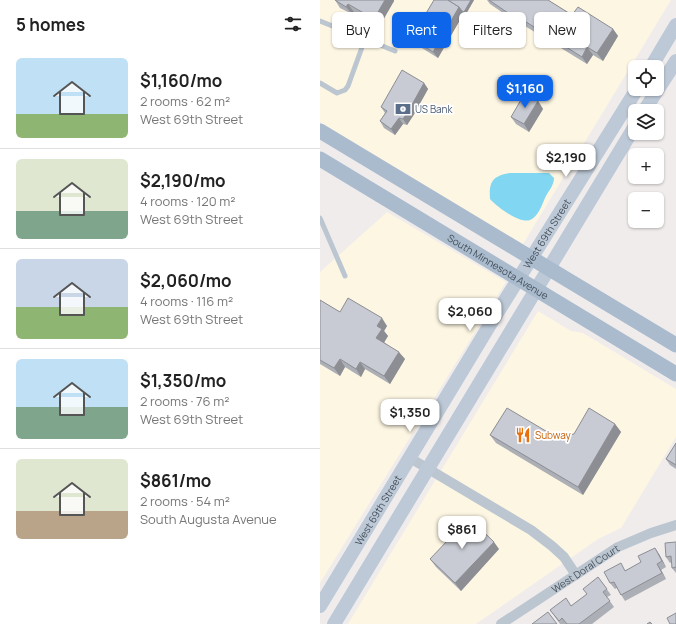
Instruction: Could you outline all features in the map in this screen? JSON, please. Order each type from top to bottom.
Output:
[{"type":"main road","points":[[655,60],[676,25]]},
{"type":"main road","points":[[648,104],[676,60]]},
{"type":"main road","name":"West 69th Street","points":[[320,606],[518,279],[532,259],[633,96]]},
{"type":"main road","points":[[320,131],[676,345]]},
{"type":"main road","name":"West 69th Street","points":[[334,624],[628,137]]},
{"type":"main road","name":"South Minnesota Avenue","points":[[320,159],[676,374]]},
{"type":"street","points":[[410,458],[531,530],[564,557],[576,576]]},
{"type":"street","name":"West Doral Court","points":[[501,624],[618,547],[651,533],[676,525]]},
{"type":"lane","points":[[320,21],[332,26]]},
{"type":"lane","points":[[384,47],[395,51]]},
{"type":"lane","points":[[320,83],[337,93],[345,90],[348,86],[362,48]]},
{"type":"lane","points":[[320,218],[345,276]]},
{"type":"shaded area","points":[[320,0],[671,0],[635,60],[628,60],[628,71],[523,244],[320,122]]},
{"type":"shaded area","points":[[387,212],[506,282],[320,583],[320,272]]},
{"type":"shaded area","points":[[538,311],[571,331],[583,333],[676,389],[676,437],[621,528],[598,539],[476,624],[348,624]]},
{"type":"water","points":[[510,173],[549,173],[554,178],[552,186],[539,210],[530,220],[521,220],[515,217],[503,210],[490,199],[490,188],[495,178]]},
{"type":"building","points":[[335,0],[385,0],[378,12],[362,12],[348,4],[346,7]]},
{"type":"building","points":[[434,0],[448,0],[459,7],[451,21],[451,12],[427,12]]},
{"type":"building","points":[[448,0],[471,0],[464,12]]},
{"type":"building","points":[[489,0],[548,0],[567,12],[534,12],[534,27],[526,22],[526,12],[507,12]]},
{"type":"building","points":[[578,7],[586,12],[574,12]]},
{"type":"building","points":[[590,15],[613,29],[597,53],[589,48],[590,48]]},
{"type":"building","points":[[427,48],[435,48],[433,52]]},
{"type":"building","points":[[568,48],[586,48],[582,57]]},
{"type":"building","name":"US Bank","points":[[402,70],[424,83],[403,119],[399,118],[391,129],[380,121],[387,111],[381,107]]},
{"type":"building","points":[[525,93],[538,101],[524,124],[511,117]]},
{"type":"building","points":[[348,298],[382,318],[377,326],[382,329],[376,338],[399,352],[384,376],[360,362],[356,369],[340,359],[334,368],[320,360],[320,300],[340,312]]},
{"type":"building","points":[[507,408],[556,437],[574,434],[589,408],[615,424],[578,487],[490,435]]},
{"type":"building","points":[[676,443],[676,465],[666,459]]},
{"type":"building","points":[[469,518],[494,542],[455,583],[430,559]]},
{"type":"building","points":[[676,542],[676,567],[672,568],[671,556],[666,557],[665,543]]},
{"type":"building","points":[[655,548],[662,561],[657,564],[662,573],[621,595],[614,582],[610,583],[604,572],[621,563],[625,571],[641,562],[638,556]]},
{"type":"building","points":[[598,577],[607,589],[603,592],[610,601],[579,624],[567,624],[562,618],[559,621],[550,610],[566,598],[571,606],[587,594],[583,589]]},
{"type":"building","points":[[548,612],[557,624],[532,624]]},
{"type":"building","points":[[676,613],[676,624],[670,624],[667,618]]},
{"type":"place","name":"US Bank","points":[[403,109]]},
{"type":"place","name":"Subway","points":[[523,435]]}]
